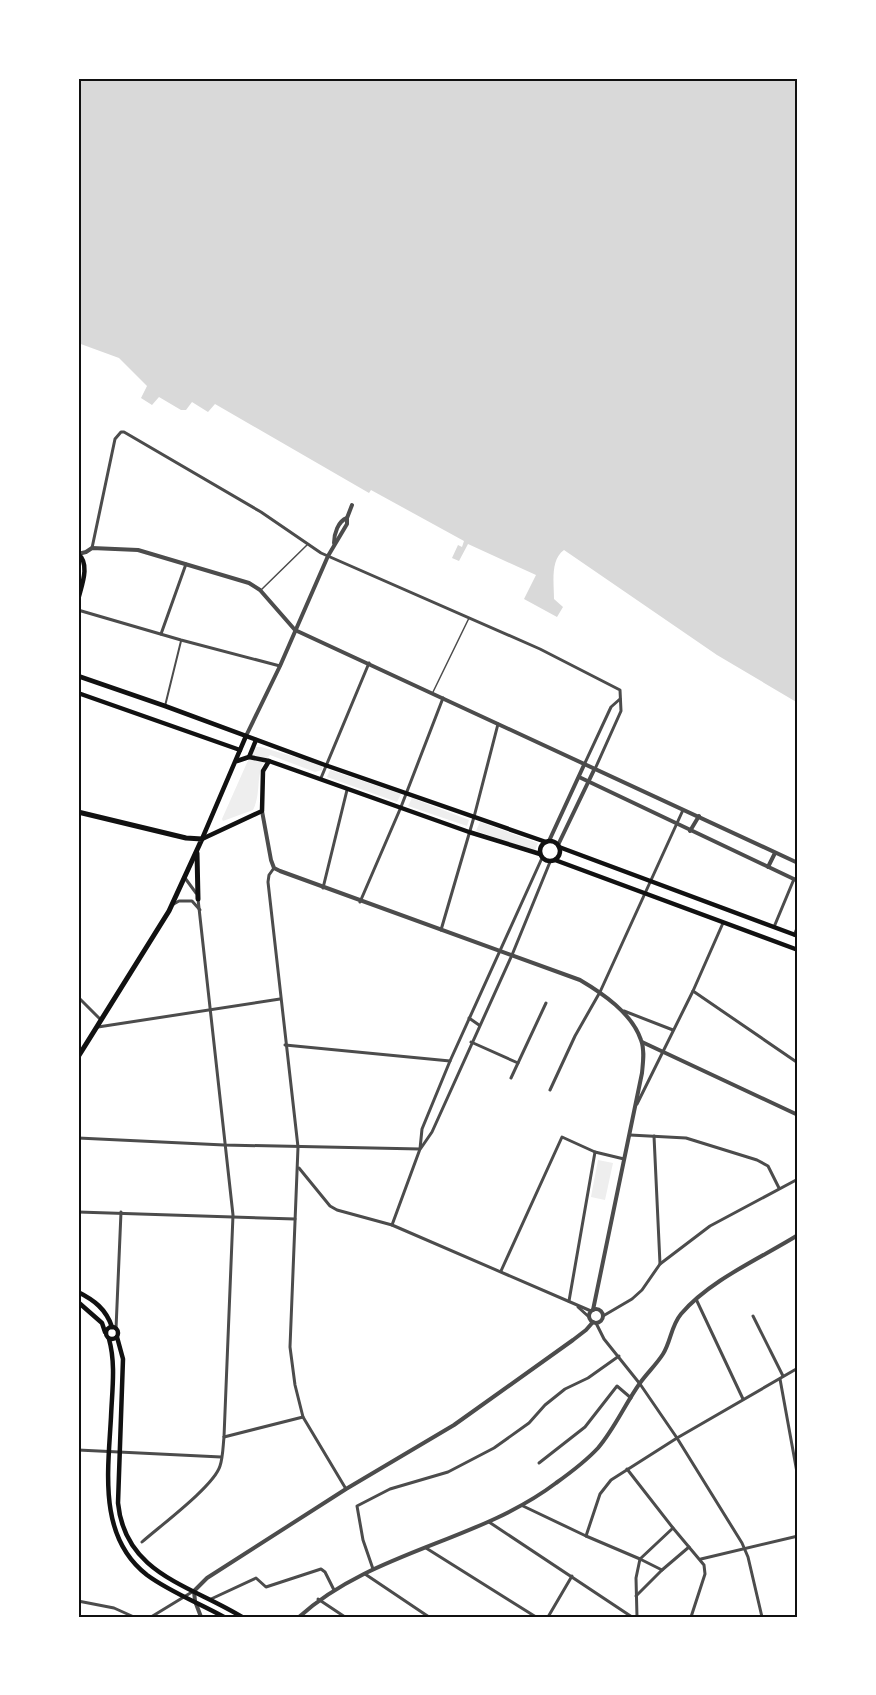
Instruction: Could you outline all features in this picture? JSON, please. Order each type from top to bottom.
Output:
[{"type":"main road","points":[[78,554],[85,566],[78,600]]},
{"type":"main road","points":[[78,676],[325,765],[547,841],[796,935]]},
{"type":"main road","points":[[78,693],[240,750]]},
{"type":"main road","points":[[78,1057],[172,905],[246,736]]},
{"type":"main road","points":[[249,757],[256,740]]},
{"type":"main road","points":[[235,763],[249,757],[321,778],[604,878],[798,950]]},
{"type":"main road","points":[[78,812],[202,839],[262,811],[263,771],[267,763]]},
{"type":"main road","points":[[541,856],[540,847],[547,841]]},
{"type":"main road","points":[[553,861],[560,854],[558,846]]},
{"type":"main road","points":[[197,850],[198,899]]},
{"type":"main road","points":[[604,878],[609,865]]},
{"type":"main road","points":[[78,1292],[98,1305],[118,1333],[123,1359],[118,1453],[119,1518],[130,1544],[142,1560],[158,1573],[242,1617]]},
{"type":"main road","points":[[78,1302],[102,1323],[109,1339],[114,1364],[109,1452],[109,1504],[120,1544],[135,1565],[147,1575],[224,1617]]},
{"type":"main road","points":[[105,1332],[108,1328],[114,1328]]},
{"type":"main road","points":[[109,1339],[113,1340],[117,1337]]},
{"type":"street","points":[[92,548],[115,439],[121,432],[124,432],[261,512],[328,556],[540,650],[620,690],[621,711],[558,846]]},
{"type":"street","points":[[246,736],[334,544],[335,534],[341,521],[347,518],[352,505]]},
{"type":"street","points":[[78,554],[92,548],[138,550],[243,581],[260,590],[295,630],[798,863]]},
{"type":"street","points":[[161,634],[186,564]]},
{"type":"street","points":[[78,610],[280,666]]},
{"type":"street","points":[[165,706],[181,640]]},
{"type":"street","points":[[321,778],[369,663]]},
{"type":"street","points":[[360,902],[401,807],[443,698]]},
{"type":"street","points":[[547,841],[611,706],[620,699]]},
{"type":"street","points":[[441,930],[470,832],[498,724]]},
{"type":"street","points":[[579,777],[796,880],[774,927]]},
{"type":"street","points":[[323,888],[348,788]]},
{"type":"street","points":[[550,1090],[575,1036],[600,992],[684,810]]},
{"type":"street","points":[[262,811],[271,860],[274,868],[280,872],[580,980],[600,992],[620,1010],[635,1029],[642,1042],[643,1062],[637,1104],[597,1295],[589,1317]]},
{"type":"street","points":[[690,831],[699,816]]},
{"type":"street","points":[[768,867],[775,853]]},
{"type":"street","points":[[392,1225],[420,1149],[422,1129],[541,856]]},
{"type":"street","points":[[420,1149],[432,1132],[553,861]]},
{"type":"street","points":[[274,868],[269,875],[268,882],[298,1147],[290,1347],[303,1417],[346,1489]]},
{"type":"street","points":[[142,1542],[216,1475],[220,1465],[224,1437],[233,1215],[201,911],[193,887],[185,878]]},
{"type":"street","points":[[172,905],[179,901],[192,901],[201,911]]},
{"type":"street","points":[[637,1104],[693,991],[723,923]]},
{"type":"street","points":[[796,935],[798,926]]},
{"type":"street","points":[[693,991],[798,1063]]},
{"type":"street","points":[[78,997],[101,1020]]},
{"type":"street","points":[[95,1028],[280,999]]},
{"type":"street","points":[[511,1078],[546,1003]]},
{"type":"street","points":[[620,1010],[673,1030]]},
{"type":"street","points":[[469,1018],[480,1025]]},
{"type":"street","points":[[471,1042],[518,1063]]},
{"type":"street","points":[[642,1042],[798,1115]]},
{"type":"street","points":[[285,1045],[450,1061]]},
{"type":"street","points":[[630,1135],[686,1138],[757,1160],[768,1166],[779,1188]]},
{"type":"street","points":[[654,1136],[660,1264]]},
{"type":"street","points":[[501,1271],[562,1137],[595,1152],[625,1159]]},
{"type":"street","points":[[78,1138],[298,1147],[420,1149]]},
{"type":"street","points":[[569,1301],[595,1152]]},
{"type":"street","points":[[298,1167],[330,1206],[337,1210],[392,1225],[574,1304],[592,1311],[599,1310]]},
{"type":"street","points":[[151,1617],[194,1591],[207,1578],[346,1489],[488,1403],[594,1322],[601,1320],[603,1316],[642,1290],[660,1264],[710,1226],[798,1179]]},
{"type":"street","points":[[78,1212],[233,1215],[295,1219]]},
{"type":"street","points":[[114,1328],[121,1212]]},
{"type":"street","points":[[299,1617],[318,1599],[373,1569],[523,1506],[556,1484],[597,1449],[663,1354],[677,1319],[696,1299],[798,1235]]},
{"type":"street","points":[[597,1295],[599,1310],[603,1316]]},
{"type":"street","points":[[696,1299],[744,1399]]},
{"type":"street","points":[[574,1304],[594,1322],[600,1334],[640,1384],[677,1438],[745,1548],[762,1617]]},
{"type":"street","points":[[753,1316],[782,1378],[798,1478]]},
{"type":"street","points":[[373,1569],[363,1540],[357,1506],[390,1489],[448,1472],[494,1448],[529,1423],[545,1405],[565,1389],[588,1378],[619,1356]]},
{"type":"street","points":[[586,1536],[600,1494],[605,1486],[627,1469],[677,1438],[798,1368]]},
{"type":"street","points":[[539,1464],[585,1427],[617,1386],[631,1398]]},
{"type":"street","points":[[224,1437],[303,1417]]},
{"type":"street","points":[[78,1450],[221,1457]]},
{"type":"street","points":[[627,1469],[701,1560],[705,1574],[691,1617]]},
{"type":"street","points":[[523,1506],[662,1570]]},
{"type":"street","points":[[488,1521],[634,1617],[636,1578],[640,1558],[673,1528]]},
{"type":"street","points":[[701,1560],[798,1536]]},
{"type":"street","points":[[636,1596],[689,1547]]},
{"type":"street","points":[[426,1548],[536,1617]]},
{"type":"street","points":[[210,1599],[256,1578],[260,1579],[266,1587],[321,1569],[325,1572],[334,1590]]},
{"type":"street","points":[[364,1574],[429,1617]]},
{"type":"street","points":[[548,1617],[572,1576]]},
{"type":"street","points":[[194,1591],[201,1617]]},
{"type":"street","points":[[318,1599],[345,1617]]},
{"type":"street","points":[[78,1600],[96,1606],[114,1608],[134,1617]]},
{"type":"lane","points":[[260,590],[308,544]]},
{"type":"lane","points":[[433,693],[470,618]]},
{"type":"shaded area","points":[[78,78],[798,78],[798,703],[717,655],[564,550],[557,560],[554,572],[554,599],[563,607],[557,617],[524,599],[536,575],[468,544],[459,561],[452,558],[458,545],[462,547],[464,541],[371,490],[369,493],[215,404],[208,412],[192,402],[186,410],[181,410],[159,397],[152,405],[141,398],[147,386],[119,358],[78,343]]},
{"type":"shaded area","points":[[254,747],[319,764],[322,770],[315,772],[270,755],[262,767],[253,810],[223,821],[222,819]]},
{"type":"shaded area","points":[[330,770],[401,794],[397,802],[327,777]]},
{"type":"shaded area","points":[[412,798],[469,820],[467,826],[408,806]]},
{"type":"shaded area","points":[[480,822],[538,843],[535,851],[476,831]]},
{"type":"shaded area","points":[[598,1160],[613,1163],[605,1200],[591,1197]]}]
